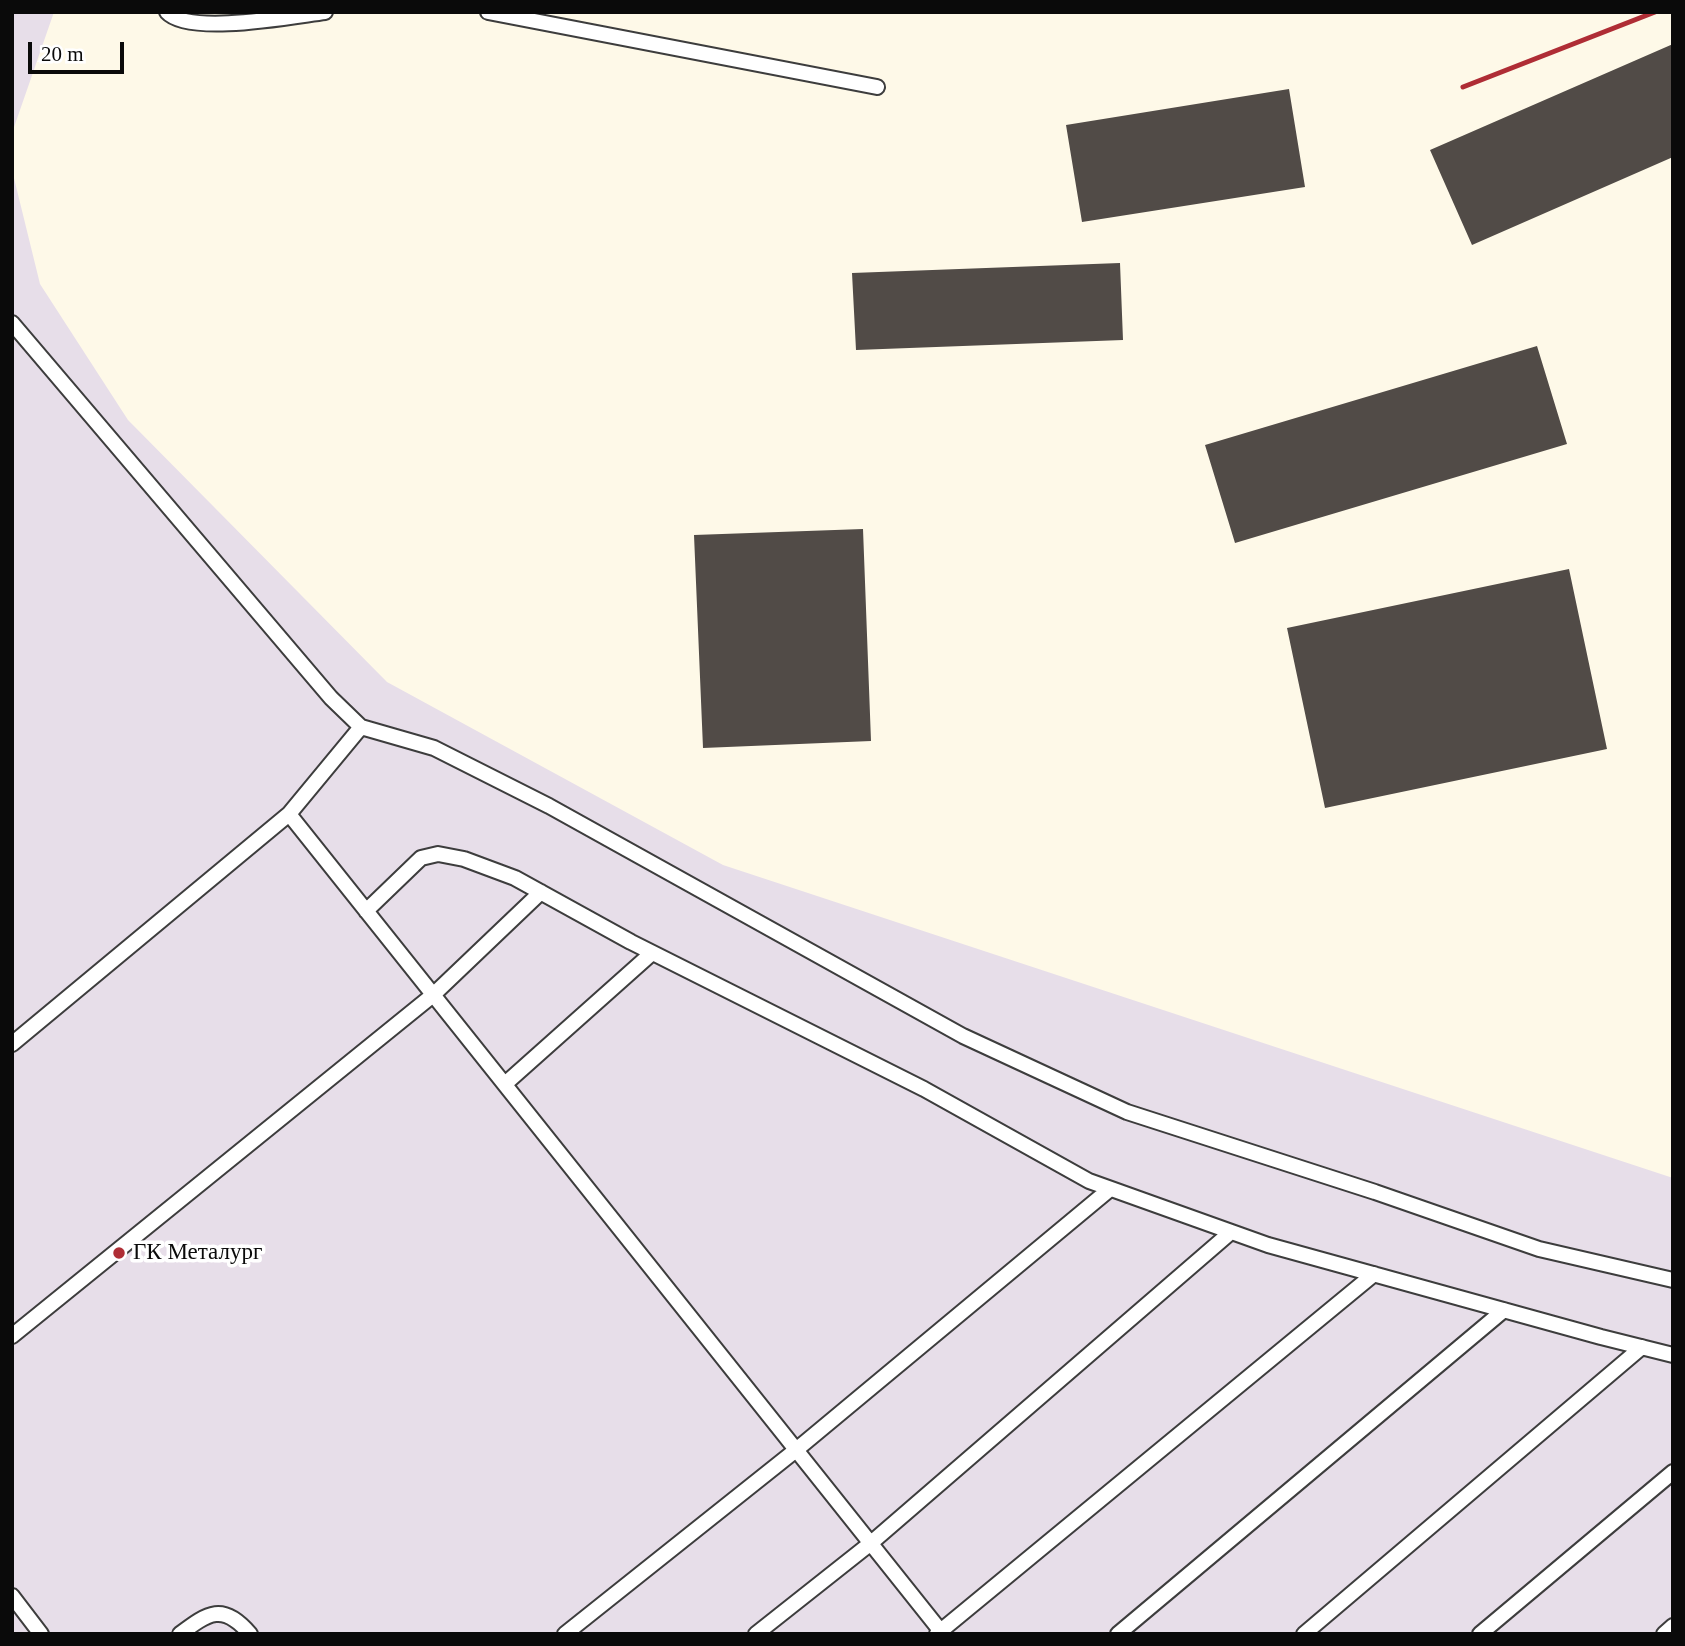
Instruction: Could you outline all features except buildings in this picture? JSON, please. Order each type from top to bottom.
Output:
[{"type":"lane","points":[[167,12],[172,18],[212,25],[325,12]]},
{"type":"lane","points":[[488,12],[877,87]]},
{"type":"lane","points":[[12,323],[331,698],[361,727],[434,748],[537,800],[963,1037],[1128,1112],[1375,1192],[1539,1249],[1673,1280]]},
{"type":"lane","points":[[12,1044],[289,814],[361,727]]},
{"type":"lane","points":[[289,814],[940,1633],[1374,1274]]},
{"type":"lane","points":[[366,911],[421,858],[438,854],[464,859],[515,877],[652,953],[925,1089],[1089,1181],[1268,1245],[1673,1354]]},
{"type":"lane","points":[[12,1336],[433,995],[541,892]]},
{"type":"lane","points":[[505,1084],[652,953]]},
{"type":"lane","points":[[565,1634],[796,1450],[1110,1189]]},
{"type":"lane","points":[[756,1634],[871,1544],[1231,1232]]},
{"type":"lane","points":[[1118,1634],[1504,1310]]},
{"type":"lane","points":[[1304,1634],[1642,1347]]},
{"type":"lane","points":[[1480,1634],[1673,1472]]},
{"type":"lane","points":[[12,1597],[41,1634]]},
{"type":"lane","points":[[180,1634],[206,1614],[221,1614],[239,1620],[250,1634]]},
{"type":"lane","points":[[1664,1634],[1673,1626]]},
{"type":"shaded area","points":[[12,12],[54,12],[12,133]]},
{"type":"shaded area","points":[[12,170],[40,284],[128,420],[387,682],[723,865],[1673,1178],[1673,1634],[12,1634]]},
{"type":"railway","points":[[1463,87],[1655,12]]},
{"type":"place","name":"ГК Металург","points":[[119,1253]]}]
